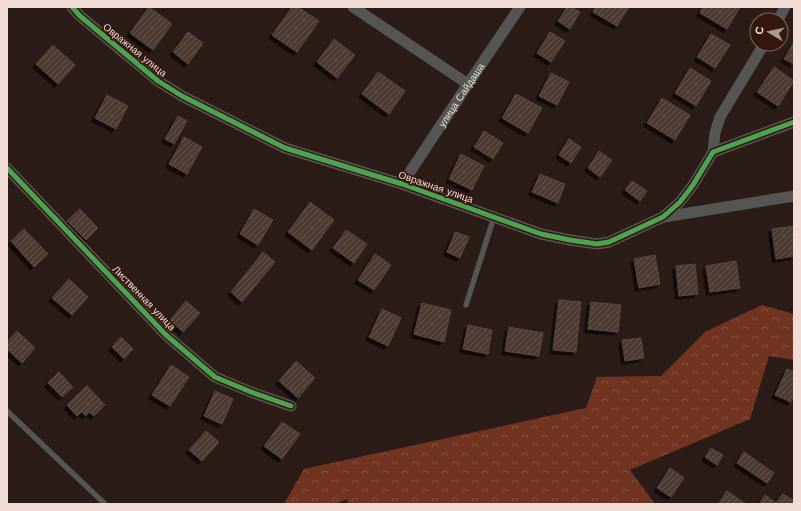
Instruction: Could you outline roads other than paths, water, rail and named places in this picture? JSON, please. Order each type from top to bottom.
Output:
[{"type":"street","name":"Овражная улица","points":[[72,7],[80,16],[158,82],[182,96],[285,148],[402,184],[542,234],[597,244],[609,242],[663,217],[680,202],[693,185],[713,152]]},
{"type":"street","points":[[353,7],[468,84]]},
{"type":"street","name":"улица Сайдаша","points":[[402,184],[520,7]]},
{"type":"street","points":[[759,52],[720,117],[715,132],[713,152],[794,122]]},
{"type":"street","name":"Лиственная улица","points":[[7,168],[166,335],[215,377],[291,406]]},
{"type":"street","points":[[663,217],[794,196]]},
{"type":"lane","points":[[466,305],[494,217]]},
{"type":"lane","points":[[7,411],[105,504]]}]
